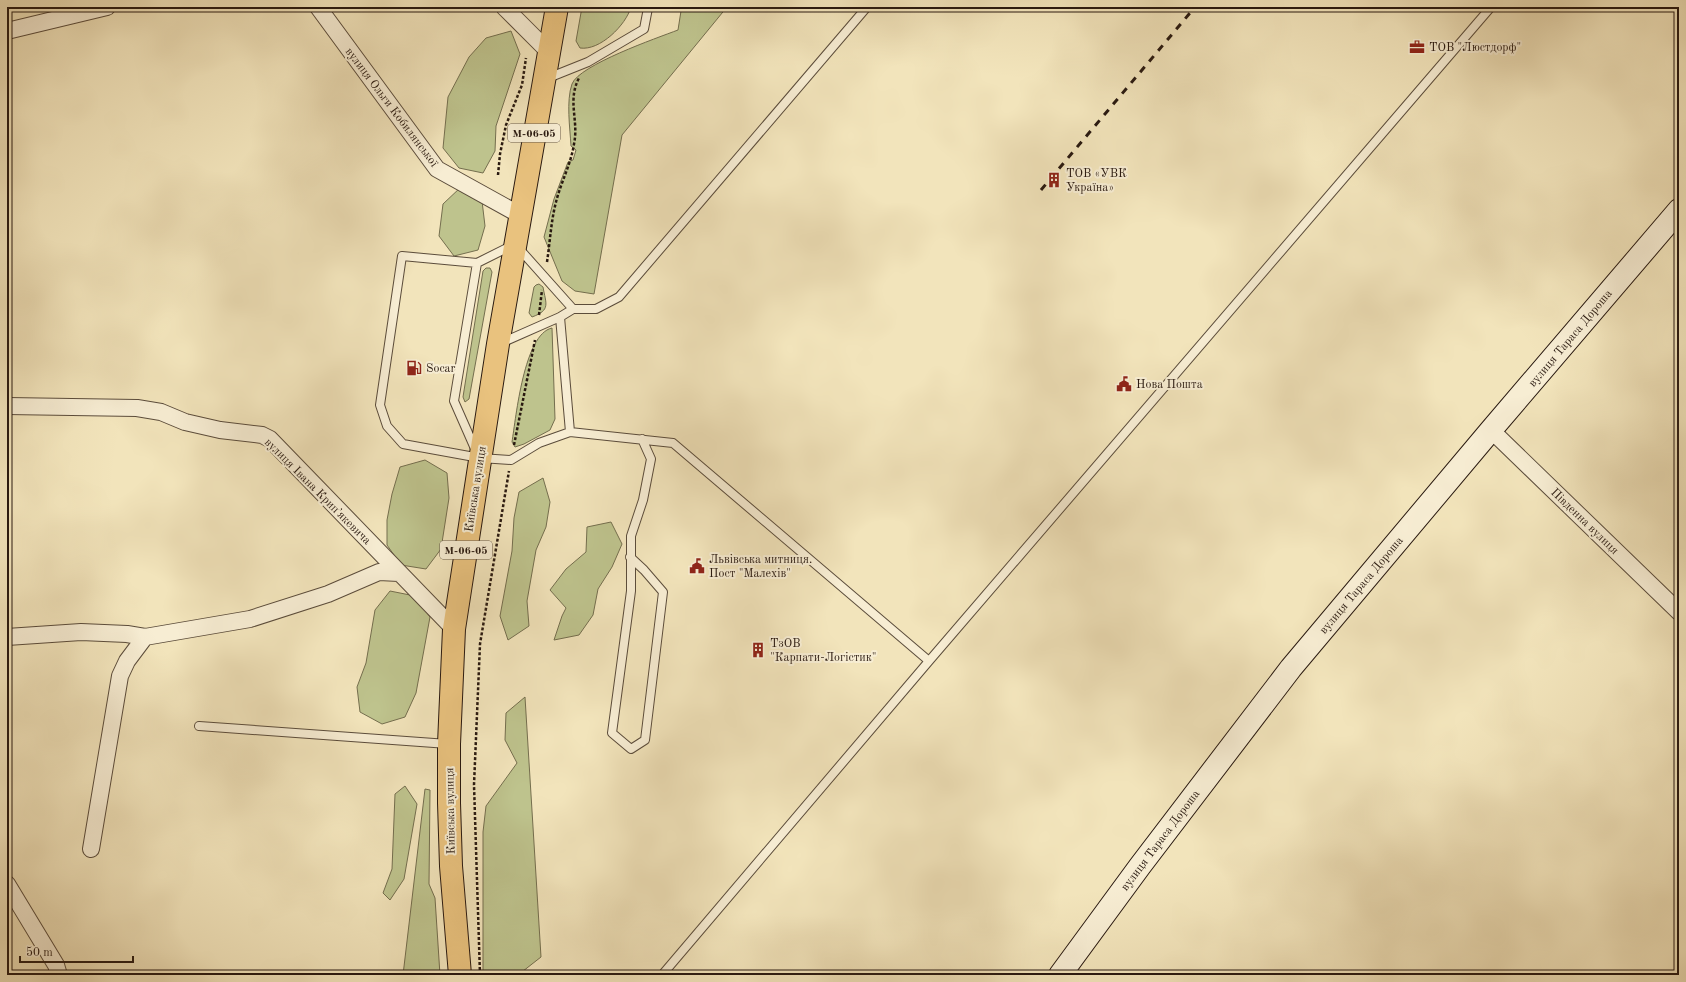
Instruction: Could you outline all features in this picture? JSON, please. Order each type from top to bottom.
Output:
[{"type":"highway","name":"Київська вулиця","points":[[460,975],[451,866],[450,822],[449,744],[454,629],[498,344],[556,7]]},
{"type":"street","points":[[7,31],[107,7]]},
{"type":"street","name":"вулиця Ольги Кобилянської","points":[[318,7],[437,169],[520,215]]},
{"type":"street","points":[[504,7],[549,52]]},
{"type":"street","name":"вулиця Тараса Дороша","points":[[1060,975],[1140,866],[1291,668],[1491,430],[1679,210]]},
{"type":"street","name":"вулиця Івана Крипʼякевича","points":[[7,406],[138,408],[161,412],[185,422],[220,430],[262,435],[270,439],[454,629]]},
{"type":"street","name":"Південна вулиця","points":[[1491,430],[1679,612]]},
{"type":"street","points":[[7,637],[80,632],[126,634],[145,637],[250,619],[328,594],[379,572],[399,573]]},
{"type":"street","points":[[91,849],[120,676],[127,661],[145,637]]},
{"type":"street","points":[[7,884],[56,965],[59,975]]},
{"type":"lane","points":[[498,344],[560,317],[573,308],[596,309],[619,296],[867,7]]},
{"type":"lane","points":[[662,975],[929,661],[1491,7]]},
{"type":"lane","points":[[543,80],[588,62],[644,29],[648,8]]},
{"type":"lane","points":[[573,308],[515,244],[477,263],[402,256],[380,405],[387,426],[403,444],[480,458],[511,460],[539,443],[570,432],[642,439],[673,444],[929,661]]},
{"type":"lane","points":[[477,263],[454,401],[480,458]]},
{"type":"lane","points":[[560,317],[570,432]]},
{"type":"lane","points":[[630,557],[644,570],[663,592],[645,740],[631,749],[612,732],[631,591],[630,557],[631,536],[642,500],[651,459],[642,439]]},
{"type":"lane","points":[[199,726],[449,744]]},
{"type":"path","points":[[498,174],[500,154],[505,131],[522,85],[526,58]]},
{"type":"path","points":[[480,975],[474,785],[480,644],[511,460],[532,359],[553,213],[558,194],[571,162],[575,141],[572,99],[573,92],[588,62]]},
{"type":"green space","points":[[582,7],[631,7],[618,29],[604,41],[588,48],[580,48],[576,41]]},
{"type":"green space","points":[[706,7],[727,7],[622,135],[594,294],[575,291],[562,281],[544,237],[554,199],[568,162],[573,160],[576,150],[571,146],[569,123],[569,98],[572,84],[578,77],[603,61],[678,30],[681,11],[705,11]]},
{"type":"green space","points":[[511,31],[520,54],[496,126],[495,151],[483,173],[459,168],[443,148],[448,97],[469,57],[486,38]]},
{"type":"green space","points":[[461,187],[482,201],[485,226],[478,250],[454,256],[439,236],[443,204]]},
{"type":"green space","points":[[486,268],[490,268],[492,272],[469,399],[465,402],[463,397],[483,271]]},
{"type":"green space","points":[[539,284],[543,287],[546,306],[542,312],[532,317],[529,313],[534,287]]},
{"type":"green space","points":[[552,328],[555,419],[550,430],[524,444],[515,447],[512,442],[516,414],[528,360],[534,345],[542,334]]},
{"type":"green space","points":[[425,460],[447,473],[449,498],[441,549],[426,569],[401,565],[387,545],[387,520],[392,494],[400,467]]},
{"type":"green space","points":[[543,478],[550,502],[546,527],[536,550],[527,601],[529,626],[508,640],[500,616],[512,551],[514,518],[519,492]]},
{"type":"green space","points":[[611,522],[622,544],[612,567],[598,589],[593,615],[579,635],[554,640],[566,608],[550,590],[566,569],[586,552],[587,527]]},
{"type":"green space","points":[[390,591],[415,596],[430,617],[416,693],[405,717],[382,724],[360,712],[357,687],[366,663],[375,610]]},
{"type":"green space","points":[[525,697],[541,957],[518,975],[483,975],[483,832],[486,806],[517,763],[505,740],[506,713]]},
{"type":"green space","points":[[405,786],[417,804],[404,879],[390,900],[383,893],[392,869],[395,794]]},
{"type":"green space","points":[[425,789],[430,790],[429,884],[435,898],[440,975],[403,975]]},
{"type":"railway","points":[[1041,190],[1195,7]]},
{"type":"place","name":"ТОВ \"Люстдорф\"","points":[[1417,47]]},
{"type":"place","name":"ТОВ «УВК Україна»","points":[[1054,180]]},
{"type":"place","name":"Socar","points":[[414,368]]},
{"type":"place","name":"Нова Пошта","points":[[1124,384]]},
{"type":"place","name":"Львівська митниця. Пост \"Малехів\"","points":[[697,566]]},
{"type":"place","name":"ТзОВ \"Карпати-Логістик\"","points":[[758,650]]}]
